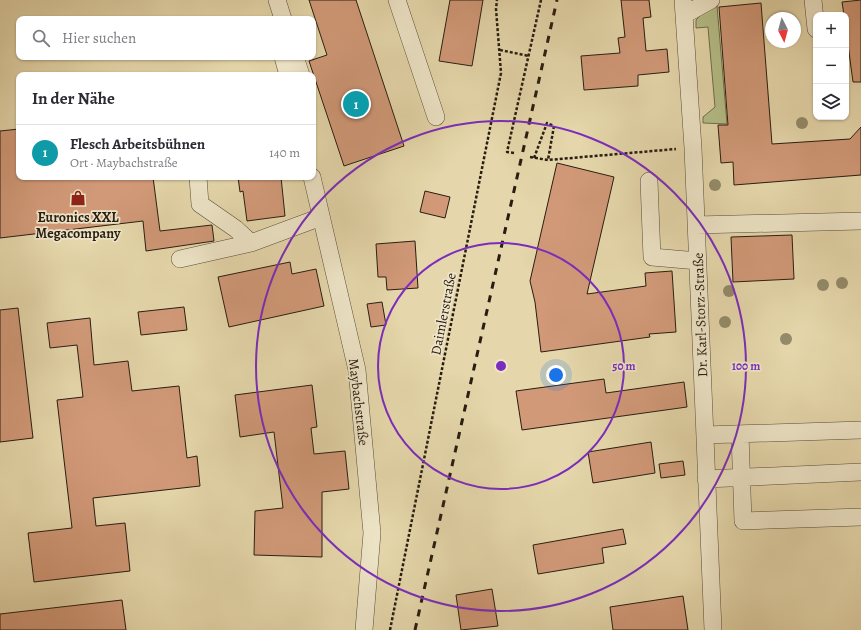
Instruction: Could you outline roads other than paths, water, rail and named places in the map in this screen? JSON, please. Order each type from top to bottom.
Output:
[{"type":"street","points":[[267,0],[271,16]]},
{"type":"street","points":[[277,0],[282,16]]},
{"type":"street","points":[[397,0],[436,117]]},
{"type":"street","points":[[684,7],[711,0]]},
{"type":"street","points":[[813,0],[814,12]]},
{"type":"street","name":"Dr. Karl-Storz-Straße","points":[[684,7],[693,148],[713,630]]},
{"type":"street","points":[[284,60],[287,72]]},
{"type":"street","points":[[296,60],[300,72]]},
{"type":"street","points":[[198,180],[200,204],[236,229],[251,243]]},
{"type":"street","name":"Maybachstraße","points":[[313,180],[357,370],[372,533],[364,630]]},
{"type":"street","points":[[649,181],[652,257],[698,261]]},
{"type":"street","points":[[180,259],[251,243],[320,216]]},
{"type":"street","points":[[696,225],[861,221]]},
{"type":"street","points":[[705,435],[861,430]]},
{"type":"street","points":[[740,434],[743,521],[861,517]]},
{"type":"street","points":[[706,479],[861,472]]},
{"type":"railway","points":[[415,630],[557,0]]},
{"type":"place","name":"Flesch Arbeitsbühnen","points":[[356,104]]},
{"type":"place","name":"Euronics XXL Megacompany","points":[[78,198]]}]
